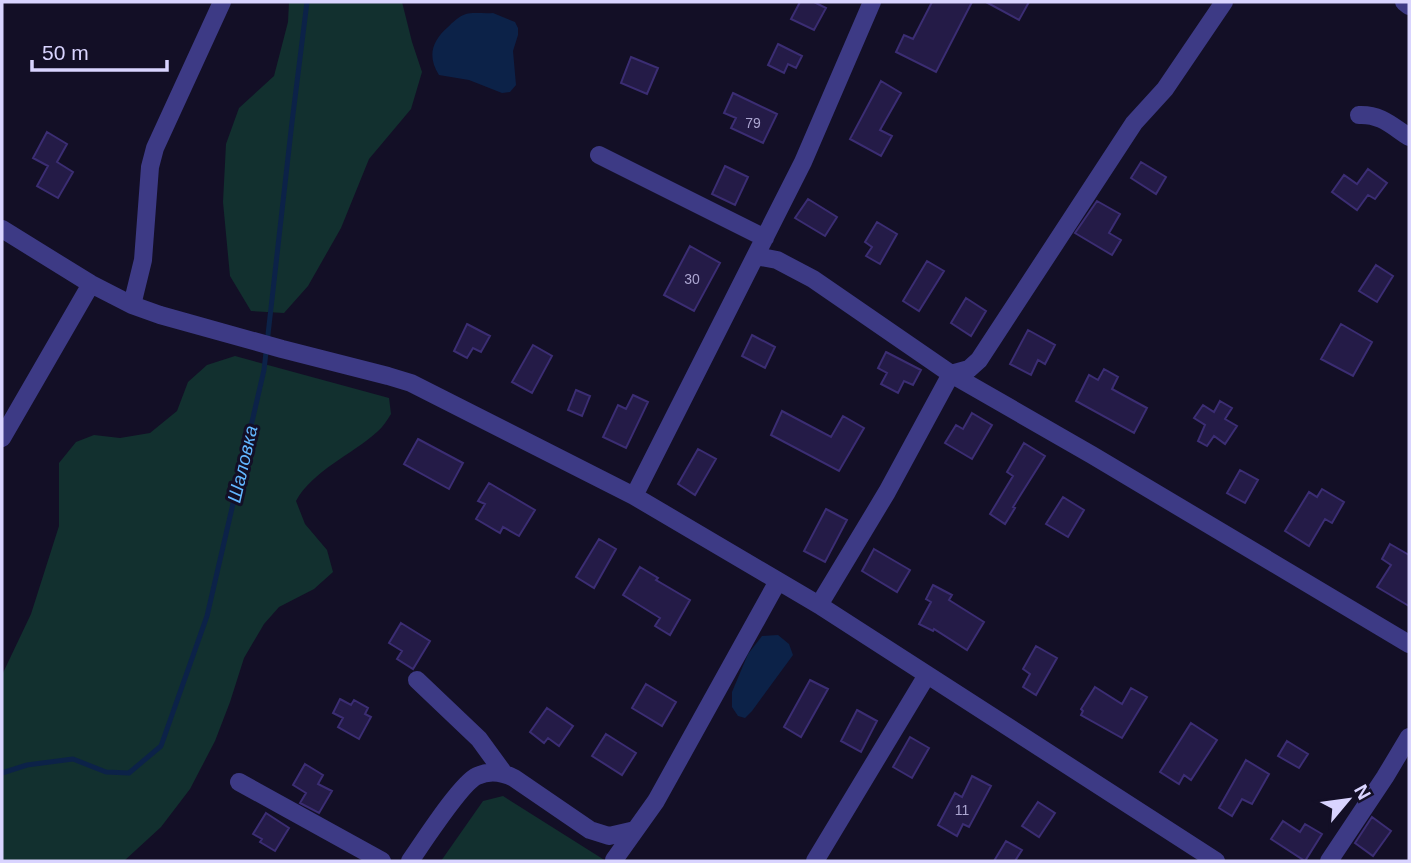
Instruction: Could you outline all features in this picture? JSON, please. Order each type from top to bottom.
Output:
[{"type":"street","points":[[132,305],[143,260],[150,167],[155,148],[222,2]]},
{"type":"street","points":[[634,496],[803,162],[872,2]]},
{"type":"street","points":[[819,605],[887,492],[951,374],[969,369],[979,360],[1134,123],[1165,89],[1224,2]]},
{"type":"street","points":[[1404,2],[1409,6]]},
{"type":"street","points":[[1359,115],[1371,114],[1409,137]]},
{"type":"street","points":[[599,155],[765,238]]},
{"type":"street","points":[[2,229],[91,284],[132,305],[411,383],[634,496],[819,605],[1216,861]]},
{"type":"street","points":[[756,256],[777,260],[813,279],[951,374],[1409,644]]},
{"type":"street","points":[[2,438],[91,284]]},
{"type":"street","points":[[614,860],[656,801],[778,582]]},
{"type":"street","points":[[815,861],[927,675]]},
{"type":"street","points":[[417,680],[480,739],[503,772],[590,830],[609,836],[635,830]]},
{"type":"street","points":[[1329,861],[1409,737]]},
{"type":"street","points":[[410,861],[462,789],[475,777],[490,772],[503,772]]},
{"type":"street","points":[[239,782],[382,861]]},
{"type":"green space","points":[[289,2],[402,2],[422,72],[411,109],[369,159],[341,228],[308,286],[284,313],[251,311],[230,276],[223,202],[226,144],[239,108],[274,76],[288,22]]},
{"type":"green space","points":[[235,356],[389,398],[391,414],[381,428],[322,472],[303,490],[296,501],[305,524],[327,550],[333,572],[314,589],[279,607],[264,624],[244,658],[215,741],[190,789],[161,827],[124,861],[2,861],[2,675],[31,614],[59,526],[59,463],[76,442],[94,435],[120,438],[150,433],[177,411],[188,382],[207,365]]},
{"type":"green space","points":[[503,796],[606,861],[441,861],[483,801]]},
{"type":"water","points":[[493,13],[515,22],[518,28],[513,51],[516,85],[510,92],[502,93],[469,80],[439,75],[432,55],[435,43],[443,32],[463,15]]},
{"type":"water","points":[[778,635],[789,644],[793,655],[752,711],[745,718],[738,716],[732,707],[732,692],[748,654],[762,636]]},
{"type":"building","points":[[800,2],[814,2],[826,8],[814,30],[791,19]]},
{"type":"building","points":[[932,2],[972,2],[936,72],[896,52],[904,35],[913,39]]},
{"type":"building","points":[[986,2],[1029,2],[1019,20]]},
{"type":"building","points":[[778,44],[802,56],[796,68],[788,64],[784,73],[768,65]]},
{"type":"building","points":[[631,57],[658,68],[647,94],[621,83]]},
{"type":"building","points":[[881,81],[901,93],[880,130],[892,136],[881,156],[850,139]]},
{"type":"building","points":[[733,93],[777,114],[763,143],[731,128],[736,118],[724,113]]},
{"type":"building","points":[[47,132],[67,144],[57,162],[73,172],[58,198],[37,186],[48,166],[33,158]]},
{"type":"building","points":[[1141,162],[1166,177],[1156,194],[1131,178]]},
{"type":"building","points":[[725,166],[748,177],[735,205],[712,194]]},
{"type":"building","points":[[1368,169],[1387,183],[1375,199],[1368,195],[1357,210],[1332,192],[1344,175],[1357,184]]},
{"type":"building","points":[[808,199],[837,217],[825,236],[795,218]]},
{"type":"building","points":[[1097,201],[1120,214],[1109,233],[1121,240],[1112,255],[1075,233]]},
{"type":"building","points":[[877,222],[897,234],[880,264],[866,256],[872,247],[865,242]]},
{"type":"building","points":[[690,246],[720,263],[694,311],[664,295]]},
{"type":"building","points":[[927,261],[944,271],[919,311],[903,301]]},
{"type":"building","points":[[1376,265],[1393,276],[1377,302],[1359,291]]},
{"type":"building","points":[[966,298],[986,311],[971,336],[951,323]]},
{"type":"building","points":[[467,324],[490,336],[481,352],[473,348],[467,358],[454,351]]},
{"type":"building","points":[[1341,324],[1372,342],[1353,376],[1321,359]]},
{"type":"building","points":[[1028,330],[1055,345],[1045,364],[1038,360],[1031,375],[1010,364]]},
{"type":"building","points":[[752,335],[775,347],[765,368],[742,356]]},
{"type":"building","points":[[533,345],[552,356],[532,393],[512,382]]},
{"type":"building","points":[[886,352],[921,370],[913,385],[904,381],[898,393],[881,384],[887,373],[878,368]]},
{"type":"building","points":[[1104,369],[1118,377],[1112,389],[1147,408],[1134,433],[1076,401],[1089,375],[1098,380]]},
{"type":"building","points":[[576,390],[590,396],[582,416],[568,410]]},
{"type":"building","points":[[633,395],[648,402],[626,448],[603,437],[618,405],[626,409]]},
{"type":"building","points":[[1220,401],[1232,408],[1225,419],[1237,426],[1225,444],[1214,436],[1207,446],[1198,441],[1205,425],[1194,418],[1203,405],[1214,412]]},
{"type":"building","points":[[782,411],[831,437],[843,416],[864,428],[839,471],[771,435]]},
{"type":"building","points":[[972,413],[992,425],[972,459],[945,443],[956,425],[963,429]]},
{"type":"building","points":[[418,439],[463,463],[449,489],[404,464]]},
{"type":"building","points":[[1024,443],[1045,456],[1005,524],[990,514],[1013,476],[1007,472]]},
{"type":"building","points":[[698,449],[716,459],[695,495],[678,484]]},
{"type":"building","points":[[1240,470],[1258,480],[1245,503],[1227,493]]},
{"type":"building","points":[[489,483],[535,510],[519,536],[503,527],[500,533],[476,519],[485,504],[478,501]]},
{"type":"building","points":[[1322,489],[1344,502],[1332,523],[1325,519],[1309,546],[1285,531],[1309,492],[1317,497]]},
{"type":"building","points":[[1063,497],[1084,510],[1068,537],[1046,524]]},
{"type":"building","points":[[826,509],[847,520],[825,562],[804,551]]},
{"type":"building","points":[[599,539],[616,549],[594,588],[576,577]]},
{"type":"building","points":[[1390,544],[1409,555],[1409,606],[1377,587],[1391,565],[1382,559]]},
{"type":"building","points":[[874,549],[910,570],[897,592],[862,571]]},
{"type":"building","points":[[640,567],[690,600],[670,635],[655,626],[660,618],[623,595]]},
{"type":"building","points":[[933,585],[952,595],[949,600],[984,622],[967,650],[934,629],[933,631],[919,624],[931,602],[926,599]]},
{"type":"building","points":[[401,623],[430,641],[413,669],[397,659],[402,651],[389,643]]},
{"type":"building","points":[[1036,646],[1057,658],[1036,695],[1023,687],[1030,674],[1023,669]]},
{"type":"building","points":[[810,680],[828,689],[801,737],[784,727]]},
{"type":"building","points":[[646,684],[676,702],[662,726],[632,708]]},
{"type":"building","points":[[1095,687],[1122,704],[1131,688],[1147,697],[1122,738],[1081,715],[1081,709]]},
{"type":"building","points":[[340,699],[351,705],[354,700],[368,708],[365,714],[371,717],[359,739],[338,727],[343,718],[333,713]]},
{"type":"building","points":[[547,708],[573,726],[559,746],[548,738],[544,743],[530,732]]},
{"type":"building","points":[[857,710],[877,721],[861,752],[841,741]]},
{"type":"building","points":[[1191,723],[1217,740],[1191,780],[1184,775],[1179,784],[1160,772]]},
{"type":"building","points":[[606,734],[636,753],[622,775],[592,756]]},
{"type":"building","points":[[910,737],[929,748],[912,778],[893,767]]},
{"type":"building","points":[[1287,741],[1308,754],[1299,768],[1278,756]]},
{"type":"building","points":[[1246,760],[1269,774],[1252,804],[1242,799],[1232,816],[1219,808]]},
{"type":"building","points":[[305,764],[323,775],[318,784],[332,791],[319,813],[300,803],[306,793],[293,785]]},
{"type":"building","points":[[972,776],[991,786],[969,827],[963,824],[957,836],[938,825],[955,793],[962,797]]},
{"type":"building","points":[[1038,802],[1055,813],[1039,837],[1022,826]]},
{"type":"building","points":[[266,813],[289,828],[275,851],[253,834]]},
{"type":"building","points":[[1372,817],[1391,831],[1373,856],[1355,843]]},
{"type":"building","points":[[1283,821],[1300,832],[1305,824],[1322,834],[1305,861],[1271,839]]},
{"type":"building","points":[[1006,841],[1022,850],[1015,861],[994,861]]},
{"type":"waterway","name":"Шаловка","points":[[2,773],[27,765],[73,759],[106,772],[129,773],[161,746],[207,616],[264,370],[307,2]]}]
